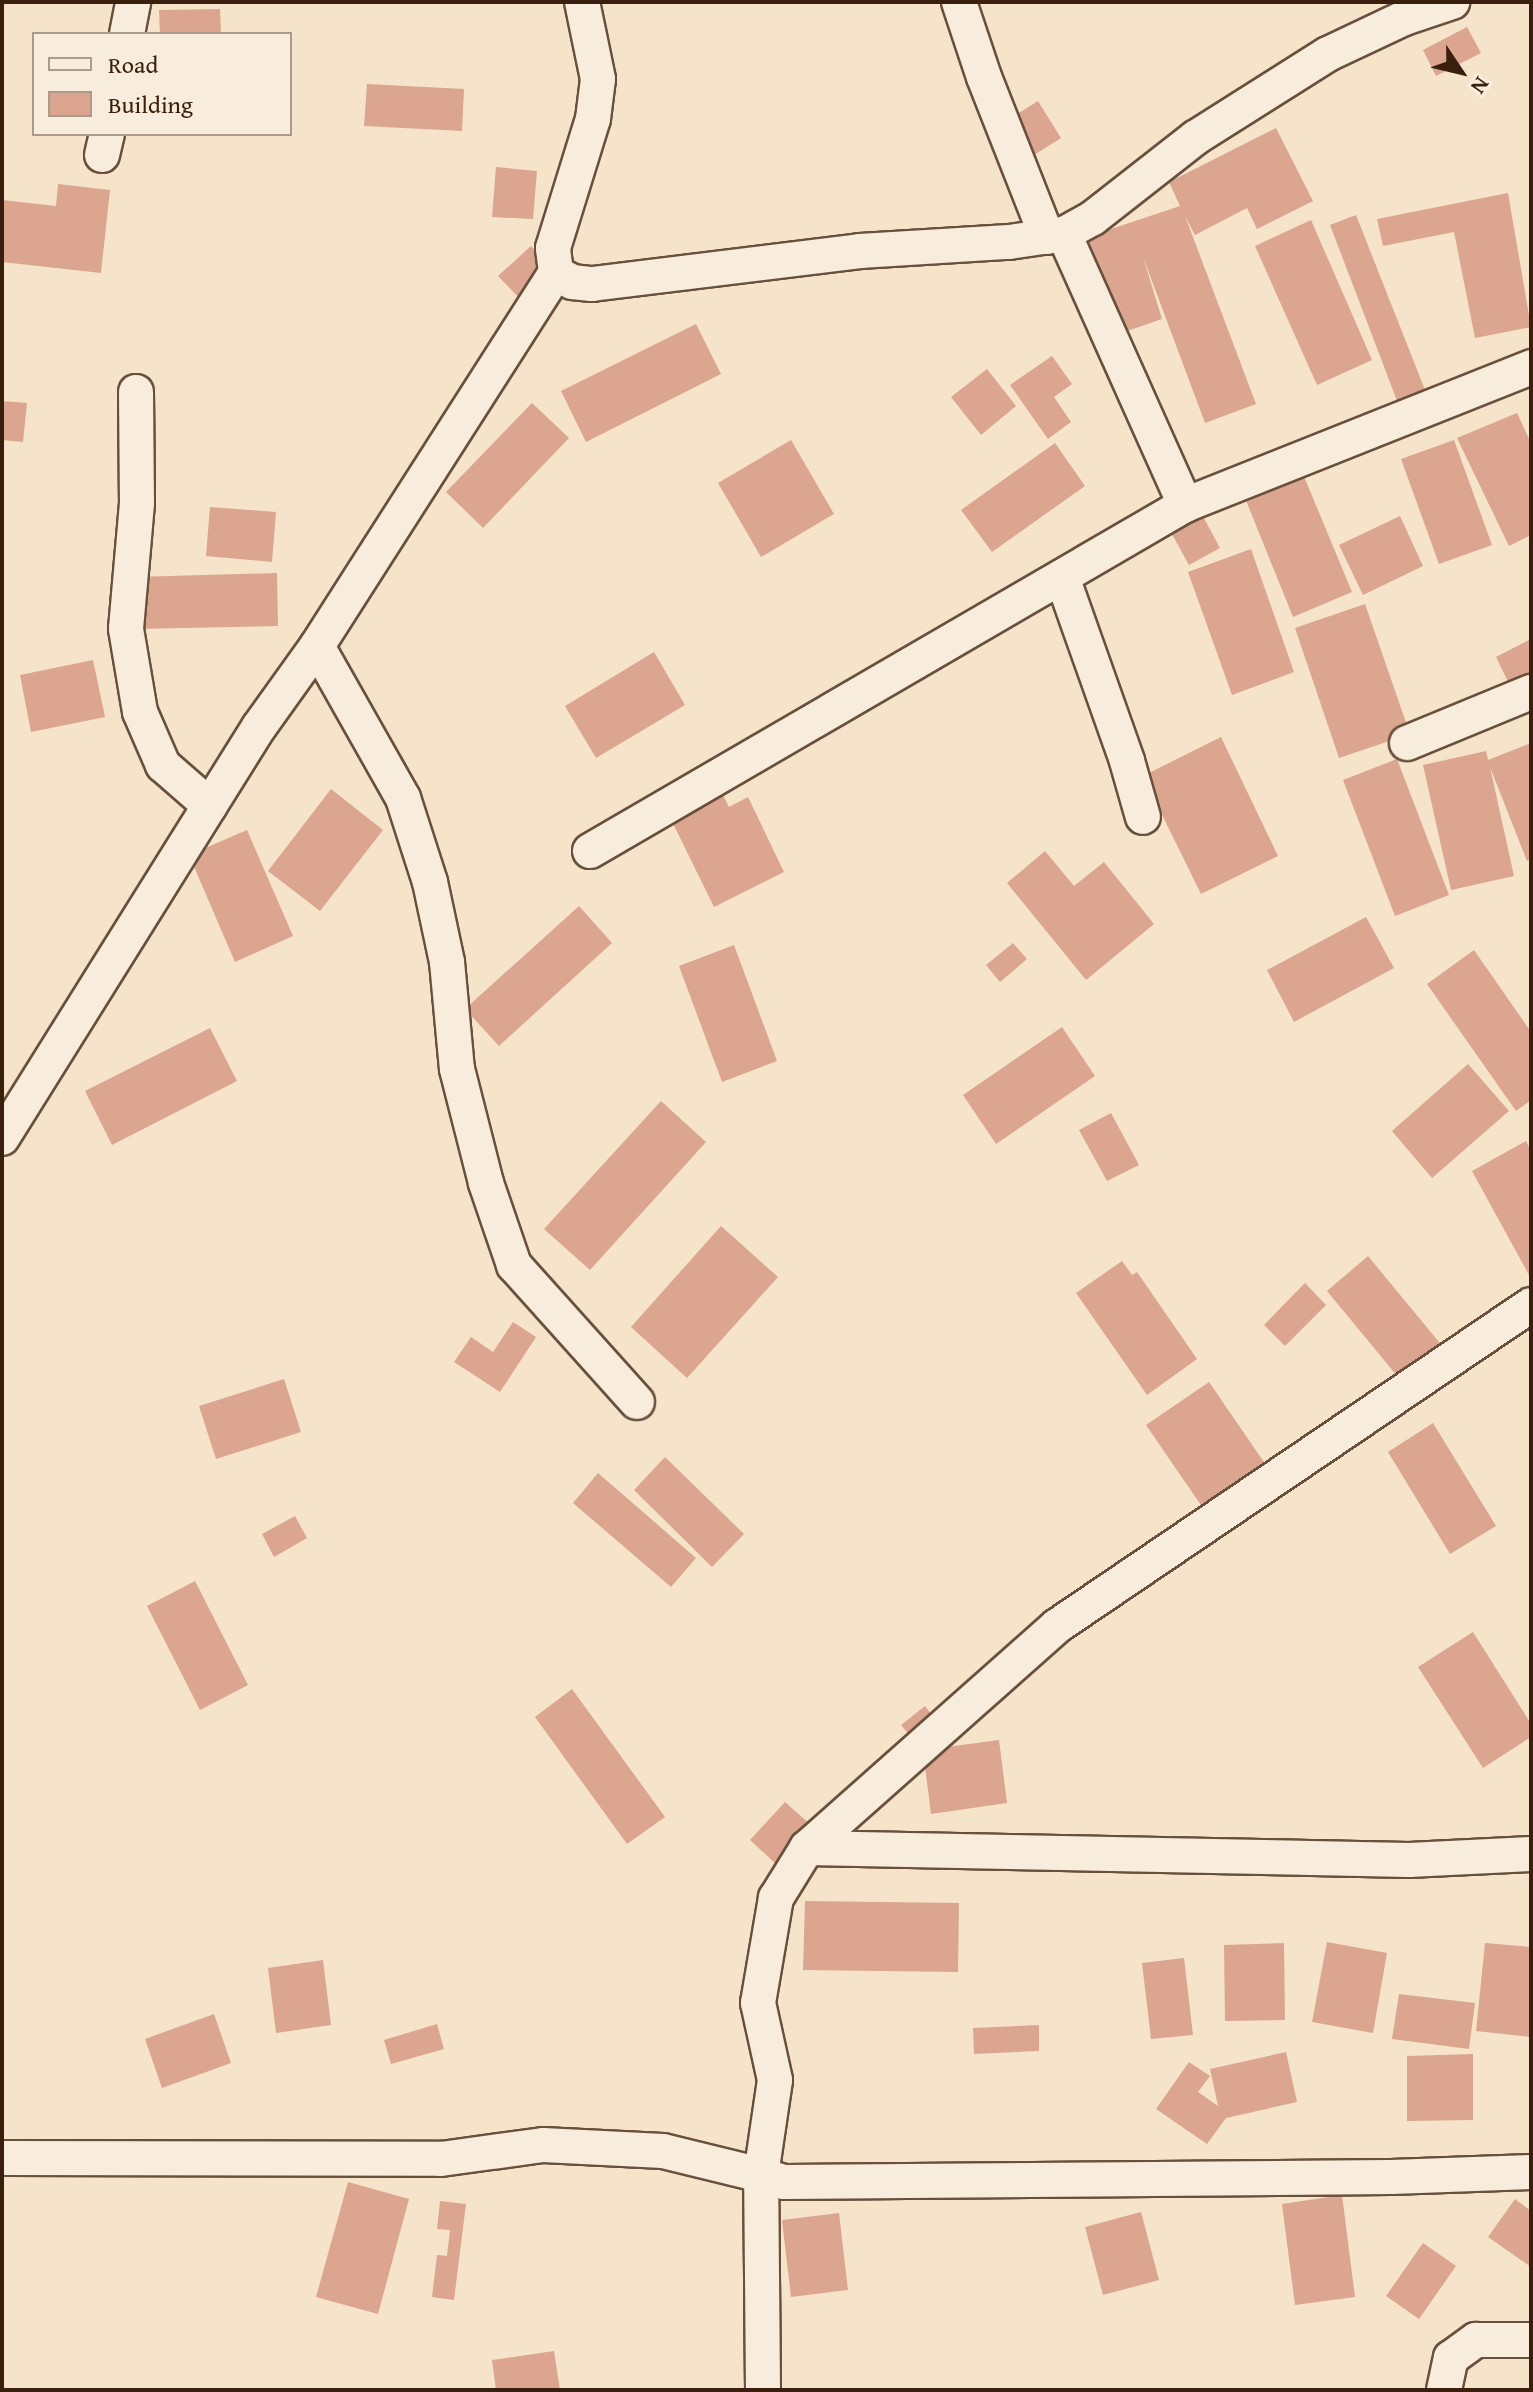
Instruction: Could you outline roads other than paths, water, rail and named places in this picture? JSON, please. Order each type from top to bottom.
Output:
[{"type":"street","points":[[127,32],[133,2]]},
{"type":"street","points":[[2,1138],[259,727],[317,646],[556,273],[553,248],[593,119],[598,79],[582,2]]},
{"type":"street","points":[[959,2],[984,77],[1185,505]]},
{"type":"street","points":[[556,273],[572,282],[592,284],[860,251],[1056,235],[1093,218],[1195,138],[1328,54],[1404,18],[1452,2]]},
{"type":"street","points":[[590,851],[1185,505],[1531,367]]},
{"type":"street","points":[[136,392],[137,503],[126,629],[140,712],[163,765],[210,806]]},
{"type":"street","points":[[1062,577],[1127,761],[1143,817]]},
{"type":"street","points":[[317,646],[403,798],[430,882],[447,962],[457,1069],[486,1183],[514,1265],[637,1402]]},
{"type":"street","points":[[1407,743],[1531,692]]},
{"type":"street","points":[[763,2390],[761,2175],[775,2080],[758,2003],[776,1898],[807,1848],[1057,1626],[1531,1305]]},
{"type":"street","points":[[807,1848],[1409,1860],[1531,1854]]},
{"type":"street","points":[[2,2158],[441,2159],[543,2145],[663,2151],[800,2182],[1391,2177],[1531,2172]]},
{"type":"street","points":[[1444,2390],[1451,2358],[1476,2340],[1531,2340]]}]
